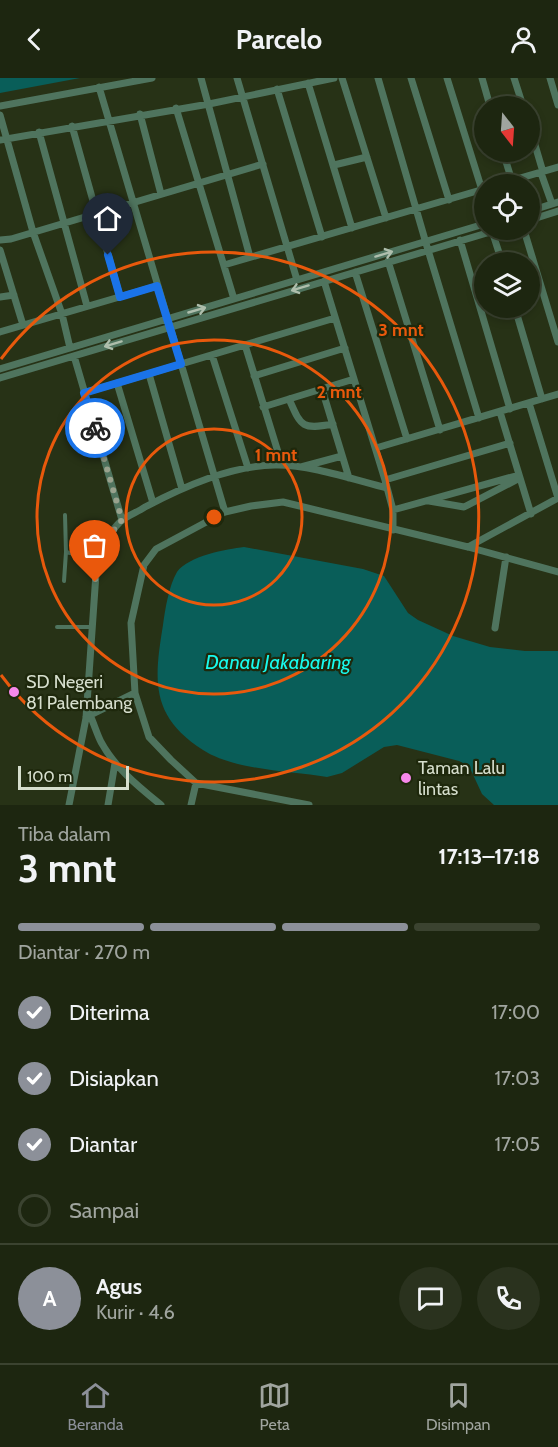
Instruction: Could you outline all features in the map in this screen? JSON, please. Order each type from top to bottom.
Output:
[{"type":"street","points":[[0,106],[153,78]]},
{"type":"street","points":[[201,78],[250,257]]},
{"type":"street","points":[[237,78],[297,280]]},
{"type":"street","points":[[3,139],[209,104],[334,78]]},
{"type":"street","points":[[342,78],[386,218]]},
{"type":"street","points":[[378,78],[479,418]]},
{"type":"street","points":[[411,78],[448,200]]},
{"type":"street","points":[[447,78],[478,174]]},
{"type":"street","points":[[482,78],[487,96]]},
{"type":"street","points":[[514,78],[520,96]]},
{"type":"street","points":[[550,78],[556,91],[558,105]]},
{"type":"street","points":[[308,83],[352,228]]},
{"type":"street","points":[[99,87],[225,512]]},
{"type":"street","points":[[277,89],[322,237]]},
{"type":"street","points":[[176,108],[234,299]]},
{"type":"street","points":[[0,114],[3,139],[62,314],[70,348]]},
{"type":"street","points":[[140,114],[161,194]]},
{"type":"street","points":[[72,126],[120,297]]},
{"type":"street","points":[[39,132],[87,306]]},
{"type":"street","points":[[334,165],[367,157]]},
{"type":"street","points":[[539,162],[555,203],[540,208]]},
{"type":"street","points":[[0,240],[11,239],[263,164]]},
{"type":"street","points":[[535,174],[558,167]]},
{"type":"street","points":[[224,265],[474,193]]},
{"type":"street","points":[[540,218],[557,214]]},
{"type":"street","points":[[0,369],[474,227]]},
{"type":"street","points":[[0,378],[474,236]]},
{"type":"street","points":[[460,240],[510,409]]},
{"type":"street","points":[[527,240],[558,342]]},
{"type":"street","points":[[0,252],[23,325]]},
{"type":"street","points":[[388,261],[440,430]]},
{"type":"street","points":[[356,272],[407,439]]},
{"type":"street","points":[[324,281],[385,480],[393,510],[393,530]]},
{"type":"street","points":[[0,332],[157,286]]},
{"type":"street","points":[[0,297],[14,295]]},
{"type":"street","points":[[84,393],[335,318]]},
{"type":"street","points":[[518,318],[542,399]]},
{"type":"street","points":[[245,345],[282,465]]},
{"type":"street","points":[[254,376],[345,348]]},
{"type":"street","points":[[212,355],[248,468]]},
{"type":"street","points":[[74,356],[122,520]]},
{"type":"street","points":[[149,374],[182,489]]},
{"type":"street","points":[[263,406],[354,379]]},
{"type":"street","points":[[117,383],[153,503]]},
{"type":"street","points":[[322,389],[349,478]]},
{"type":"street","points":[[376,448],[558,394]]},
{"type":"street","points":[[289,399],[299,422],[316,427],[333,424]]},
{"type":"street","points":[[468,547],[558,498],[529,403]]},
{"type":"street","points":[[500,412],[531,513]]},
{"type":"street","points":[[385,480],[510,443]]},
{"type":"street","points":[[300,468],[342,456]]},
{"type":"street","points":[[69,805],[88,717],[91,627],[97,559],[108,536],[122,520],[182,489],[214,476],[248,468],[282,465],[387,488]]},
{"type":"street","points":[[427,500],[464,507],[520,477]]},
{"type":"street","points":[[393,510],[520,477]]},
{"type":"street","points":[[304,805],[196,783],[149,736],[135,693],[131,623],[144,565],[156,549],[225,512],[284,502],[468,547],[558,572]]},
{"type":"street","points":[[495,628],[506,557]]},
{"type":"street","points":[[88,717],[135,693]]},
{"type":"street","points":[[88,717],[101,743],[115,763],[136,785],[161,805]]},
{"type":"street","points":[[108,805],[115,763]]},
{"type":"street","points":[[191,805],[196,783]]},
{"type":"lane","points":[[64,581],[65,515]]},
{"type":"lane","points":[[66,552],[97,559]]},
{"type":"lane","points":[[57,627],[91,627]]},
{"type":"water","points":[[0,78],[80,78],[0,93]]},
{"type":"water","name":"Danau Jakabaring","points":[[244,547],[363,569],[384,576],[408,613],[453,636],[490,647],[525,651],[558,651],[558,805],[494,805],[482,794],[469,766],[459,761],[397,745],[384,747],[342,773],[327,777],[262,769],[230,762],[203,750],[186,737],[173,724],[165,710],[158,680],[165,612],[174,577],[182,566],[208,554]]},
{"type":"way so far","points":[[95,428],[122,520],[108,536],[97,559],[95,582]]},
{"type":"place","name":"SD Negeri 81 Palembang","points":[[14,692]]},
{"type":"place","name":"Taman Lalu lintas","points":[[406,778]]},
{"type":"route","points":[[95,428],[84,393],[181,364],[157,286],[120,297],[108,255]]}]
